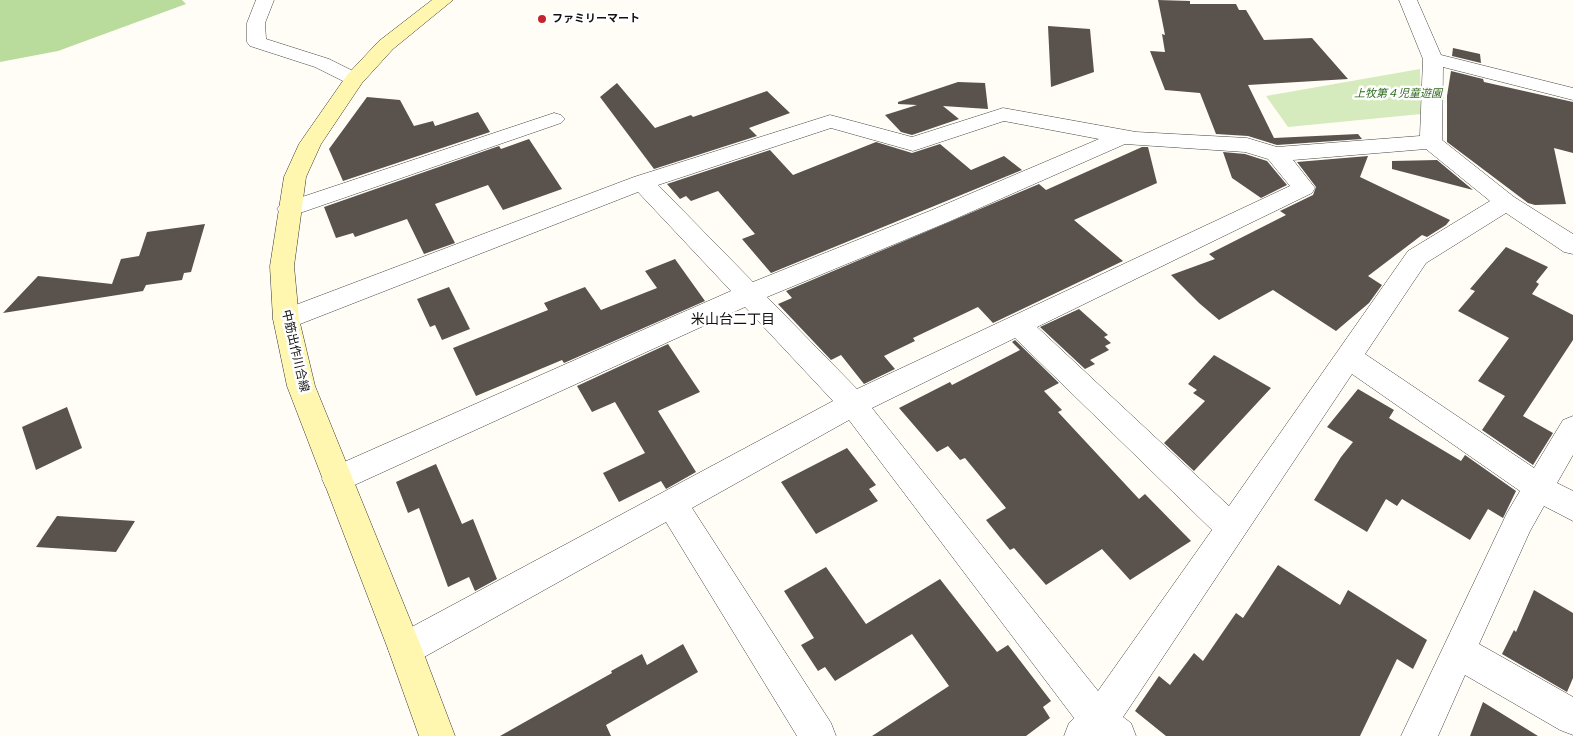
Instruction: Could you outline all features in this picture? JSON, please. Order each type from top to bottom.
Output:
[{"type":"main road","name":"中筋出作川合線","points":[[437,736],[405,649],[336,479],[301,386],[286,319],[282,266],[295,177],[310,144],[354,79],[386,46],[444,0]]},
{"type":"street","points":[[265,0],[256,23],[257,42],[322,64],[354,79]]},
{"type":"street","points":[[1408,0],[1433,59],[1430,142]]},
{"type":"street","points":[[1433,59],[1573,94]]},
{"type":"street","points":[[286,319],[642,182],[830,121],[913,144],[1003,114],[1124,136],[1247,145],[1276,154],[1430,142],[1506,202],[1573,246]]},
{"type":"street","points":[[289,209],[554,119]]},
{"type":"street","points":[[336,479],[749,294],[940,216],[1124,136]]},
{"type":"street","points":[[405,649],[853,404],[1304,188],[1276,154]]},
{"type":"street","points":[[642,182],[853,404],[1099,731],[1231,528],[1416,257],[1506,202]]},
{"type":"street","points":[[1018,325],[1231,528]]},
{"type":"street","points":[[1348,357],[1538,487],[1573,507]]},
{"type":"street","points":[[1419,736],[1518,523],[1573,428]]},
{"type":"street","points":[[671,502],[818,736]]},
{"type":"street","points":[[1459,652],[1573,717]]},
{"type":"green space","points":[[0,0],[182,0],[186,4],[58,51],[0,62]]},
{"type":"green space","name":"上牧第４児童遊園","points":[[1420,69],[1421,114],[1288,127],[1266,96]]},
{"type":"building","points":[[1158,0],[1190,1],[1190,4],[1236,4],[1239,10],[1246,10],[1264,40],[1312,38],[1348,79],[1248,85],[1274,138],[1358,134],[1362,139],[1277,145],[1248,136],[1216,134],[1200,93],[1165,90],[1150,51],[1165,52],[1162,34],[1165,35]]},
{"type":"building","points":[[1048,26],[1090,29],[1094,72],[1051,87]]},
{"type":"building","points":[[1453,48],[1480,54],[1481,63],[1452,56]]},
{"type":"building","points":[[1451,71],[1483,79],[1484,82],[1573,102],[1573,153],[1554,148],[1566,204],[1535,205],[1528,203],[1447,142],[1447,96]]},
{"type":"building","points":[[958,82],[985,83],[988,109],[943,106],[959,119],[912,135],[901,132],[885,115],[917,105],[898,104],[898,102]]},
{"type":"building","points":[[617,83],[655,128],[767,91],[790,113],[749,128],[757,136],[654,169],[600,97]]},
{"type":"building","points":[[367,97],[400,100],[414,126],[433,121],[435,126],[478,112],[490,132],[343,181],[329,149]]},
{"type":"building","points":[[529,139],[562,189],[503,210],[488,185],[435,204],[455,243],[424,254],[407,219],[355,237],[353,233],[336,238],[324,207],[499,146],[501,149]]},
{"type":"building","points":[[876,142],[912,153],[940,144],[971,170],[1004,156],[1022,170],[771,273],[742,239],[755,234],[718,191],[691,201],[686,196],[680,199],[667,184],[770,150],[793,175]]},
{"type":"building","points":[[1142,147],[1148,147],[1157,183],[1074,220],[1123,261],[993,323],[978,307],[913,338],[915,341],[884,356],[895,369],[864,384],[841,355],[831,360],[778,304],[792,298],[786,291],[1039,184],[1046,190]]},
{"type":"building","points":[[1223,152],[1245,154],[1267,161],[1287,185],[1261,198],[1232,178]]},
{"type":"building","points":[[1368,156],[1360,177],[1450,220],[1446,225],[1427,237],[1422,235],[1368,276],[1382,285],[1369,303],[1336,331],[1273,290],[1219,320],[1171,275],[1215,259],[1209,254],[1286,215],[1280,211],[1313,195],[1316,187],[1297,162]]},
{"type":"building","points":[[1437,160],[1473,190],[1392,169],[1392,161]]},
{"type":"building","points":[[205,224],[191,272],[184,273],[182,280],[146,285],[143,291],[3,313],[38,276],[112,284],[121,259],[139,256],[147,232]]},
{"type":"building","points":[[1506,247],[1548,267],[1536,282],[1539,284],[1532,294],[1573,315],[1573,340],[1523,416],[1553,433],[1533,465],[1482,430],[1505,396],[1478,381],[1509,338],[1458,311],[1475,291],[1470,289]]},
{"type":"building","points":[[675,259],[705,301],[564,363],[562,360],[476,396],[453,348],[548,310],[544,303],[585,287],[601,310],[657,288],[645,271]]},
{"type":"building","points":[[449,287],[470,329],[442,340],[435,325],[430,327],[417,299]]},
{"type":"building","points":[[1079,309],[1108,335],[1104,337],[1111,343],[1105,346],[1109,350],[1090,360],[1095,364],[1085,369],[1040,327]]},
{"type":"building","points":[[1015,340],[1059,383],[1044,391],[1062,410],[1058,412],[1139,499],[1145,494],[1191,541],[1130,580],[1102,549],[1046,585],[1014,548],[1010,550],[986,520],[1006,508],[965,458],[960,460],[948,446],[937,452],[899,408],[950,382],[952,385],[1020,350],[1012,342]]},
{"type":"building","points":[[668,344],[700,392],[658,411],[696,472],[666,489],[661,481],[619,502],[603,473],[645,453],[615,402],[592,412],[577,386]]},
{"type":"building","points":[[1214,355],[1271,388],[1194,471],[1164,443],[1205,401],[1193,393],[1197,390],[1188,384]]},
{"type":"building","points":[[1358,389],[1394,410],[1389,418],[1461,461],[1465,455],[1516,491],[1503,518],[1488,509],[1470,540],[1402,499],[1397,506],[1386,499],[1367,532],[1314,500],[1341,457],[1353,442],[1327,427]]},
{"type":"building","points":[[67,407],[82,448],[36,470],[22,427]]},
{"type":"building","points":[[847,448],[876,485],[869,489],[878,501],[816,534],[781,482]]},
{"type":"building","points":[[436,464],[462,524],[473,519],[497,579],[475,591],[469,577],[448,587],[419,508],[408,513],[396,482]]},
{"type":"building","points":[[57,516],[135,521],[116,552],[36,547]]},
{"type":"building","points":[[1278,565],[1340,605],[1348,590],[1427,640],[1413,669],[1397,659],[1360,736],[1166,736],[1135,711],[1159,676],[1170,685],[1194,653],[1203,661],[1236,613],[1243,618]]},
{"type":"building","points":[[826,567],[866,624],[940,579],[997,652],[1008,645],[1051,701],[1043,707],[1050,718],[1026,736],[872,736],[949,686],[912,634],[835,681],[825,667],[818,671],[801,645],[814,638],[784,591]]},
{"type":"building","points":[[1534,590],[1573,613],[1573,678],[1567,692],[1502,654],[1514,630],[1516,632]]},
{"type":"building","points":[[683,644],[698,672],[606,725],[611,736],[500,736],[642,654],[647,665]]},
{"type":"building","points":[[1483,702],[1538,736],[1470,736]]},
{"type":"place","name":"ファミリーマート","points":[[542,19]]},
{"type":"district","name":"米山台二丁目","points":[[733,320]]}]
